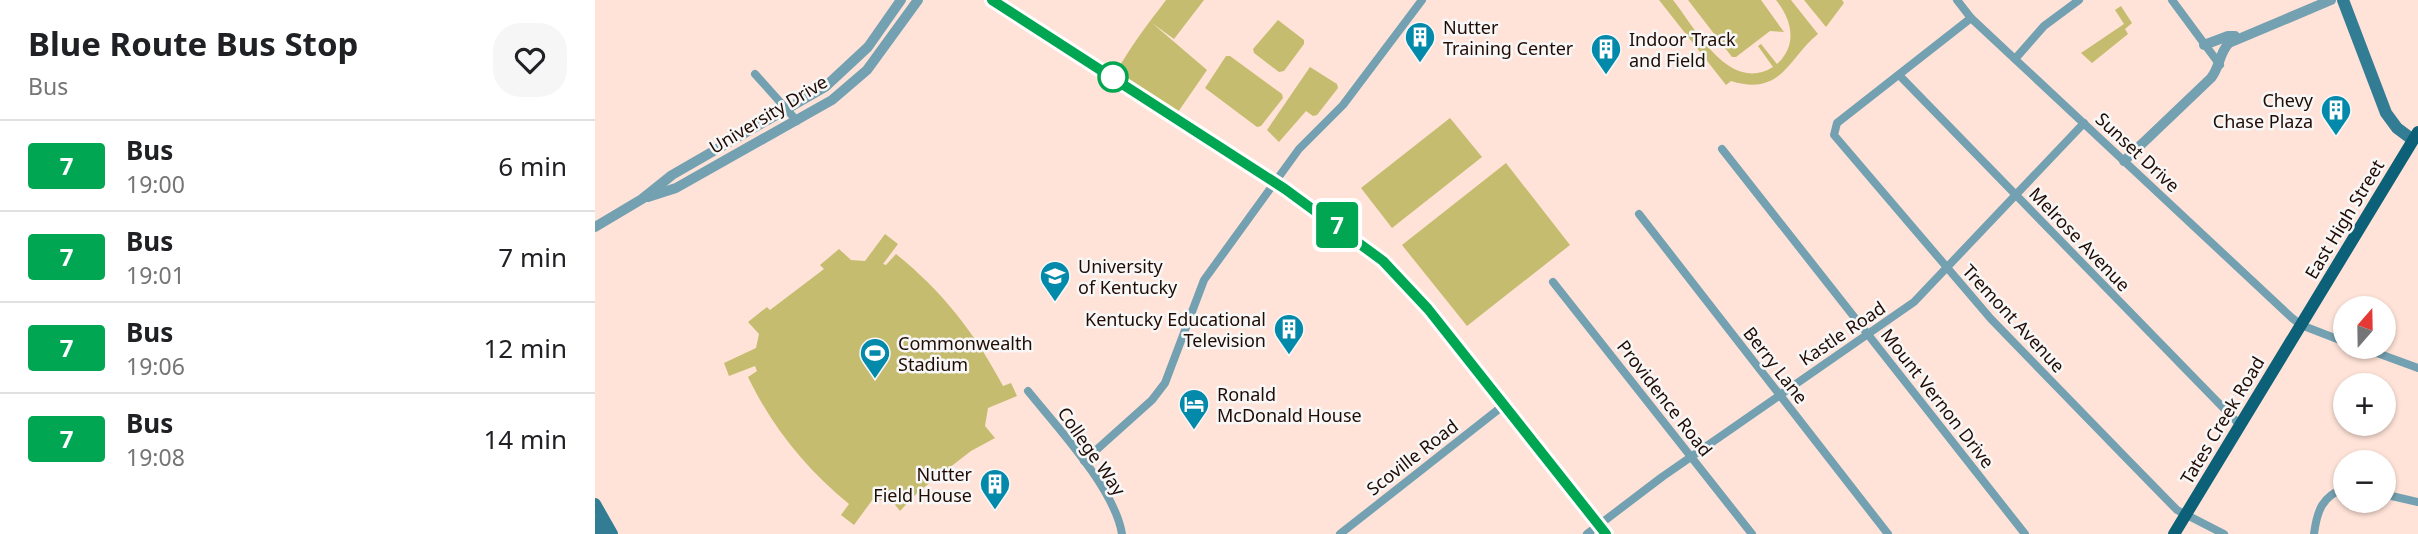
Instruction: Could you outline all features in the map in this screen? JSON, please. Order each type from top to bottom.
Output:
[{"type":"main road","points":[[992,0],[1275,183],[1354,238],[1396,274],[1504,404],[1602,529]]},
{"type":"main road","points":[[2343,0],[2386,113],[2397,128],[2416,138]]},
{"type":"main road","name":"East High Street","points":[[2301,325],[2416,138]]},
{"type":"main road","name":"Tates Creek Road","points":[[2174,534],[2301,325]]},
{"type":"main road","points":[[595,504],[612,534]]},
{"type":"main road","points":[[595,523],[601,534]]},
{"type":"street","name":"University Drive","points":[[595,227],[642,199],[672,175],[825,87],[874,40],[901,0]]},
{"type":"street","name":"University Drive","points":[[642,199],[676,188],[832,100],[867,70],[918,0]]},
{"type":"street","points":[[1084,460],[1142,412],[1165,383],[1203,280],[1299,149],[1343,105],[1422,0]]},
{"type":"street","name":"Sunset Drive","points":[[1957,0],[1971,18],[2301,325]]},
{"type":"street","points":[[2015,59],[2044,26],[2079,0]]},
{"type":"street","points":[[2172,0],[2220,65]]},
{"type":"street","points":[[2124,160],[2160,122],[2211,78],[2220,65],[2226,45],[2238,37],[2331,0]]},
{"type":"street","points":[[1899,75],[1971,18]]},
{"type":"street","points":[[2204,45],[2228,36],[2238,37]]},
{"type":"street","points":[[755,74],[797,121]]},
{"type":"street","name":"Tremont Avenue","points":[[1899,75],[1837,123],[1833,131],[1947,270],[2177,510],[2224,534]]},
{"type":"street","name":"Melrose Avenue","points":[[1899,75],[2239,425]]},
{"type":"street","name":"Kastle Road","points":[[1587,534],[1602,529],[1691,456],[1914,302],[2084,122]]},
{"type":"street","name":"Mount Vernon Drive","points":[[1722,149],[2025,534]]},
{"type":"street","name":"Berry Lane","points":[[1639,214],[1888,534]]},
{"type":"street","name":"Providence Road","points":[[1553,282],[1752,534]]},
{"type":"street","points":[[2301,325],[2333,337]]},
{"type":"street","points":[[2393,359],[2418,368]]},
{"type":"street","name":"College Way","points":[[1028,391],[1084,460],[1115,512],[1122,534]]},
{"type":"street","name":"Scoville Road","points":[[1340,534],[1504,404]]},
{"type":"street","points":[[2314,534],[2321,504],[2333,494]]},
{"type":"street","points":[[2396,497],[2418,502]]},
{"type":"shaded area","points":[[1166,0],[1204,0],[1174,39],[1152,23],[1207,70],[1178,112],[1116,73]]},
{"type":"shaded area","points":[[1659,0],[1673,0],[1715,54],[1742,72],[1757,73],[1773,67],[1758,46],[1761,44],[1777,64],[1788,49],[1789,24],[1776,0],[1791,0],[1818,34],[1773,79],[1762,84],[1748,85],[1731,81],[1726,85]]},
{"type":"shaded area","points":[[1688,0],[1761,0],[1784,32],[1770,31],[1736,57],[1732,57]]},
{"type":"shaded area","points":[[1804,0],[1842,0],[1844,3],[1826,27]]},
{"type":"shaded area","points":[[2121,6],[2132,23],[2125,29],[2128,34],[2092,63],[2081,53],[2124,24],[2115,10]]},
{"type":"shaded area","points":[[1278,20],[1304,40],[1304,44],[1284,71],[1279,72],[1254,53],[1253,49]]},
{"type":"shaded area","points":[[1226,56],[1230,56],[1282,94],[1283,98],[1261,126],[1257,127],[1205,88]]},
{"type":"shaded area","points":[[1310,67],[1337,84],[1338,88],[1317,115],[1313,116],[1306,111],[1279,142],[1267,130]]},
{"type":"shaded area","points":[[1450,118],[1482,157],[1392,228],[1361,188]]},
{"type":"shaded area","points":[[1506,163],[1570,245],[1467,326],[1402,245]]},
{"type":"shaded area","name":"Commonwealth Stadium","points":[[885,234],[898,244],[883,264],[886,265],[896,254],[913,268],[943,298],[969,331],[1003,386],[1011,383],[1017,396],[988,408],[985,426],[995,438],[971,451],[918,492],[900,511],[892,501],[873,499],[854,525],[841,515],[849,504],[804,462],[768,413],[748,377],[757,371],[755,366],[729,376],[724,363],[756,348],[759,334],[748,322],[767,307],[770,310],[824,269],[820,265],[839,249],[851,260],[865,261]]},
{"type":"bus line","name":"7","points":[[992,0],[1327,217],[1383,261],[1428,309],[1606,534]]},
{"type":"place","name":"Nutter Training Center","points":[[1420,64]]},
{"type":"place","name":"Indoor Track and Field","points":[[1606,76]]},
{"type":"place","name":"Chevy Chase Plaza","points":[[2336,137]]},
{"type":"place","name":"University of Kentucky","points":[[1055,303]]},
{"type":"place","name":"Kentucky Educational Television","points":[[1289,356]]},
{"type":"place","name":"Commonwealth Stadium","points":[[875,380]]},
{"type":"place","name":"Ronald McDonald House","points":[[1194,431]]},
{"type":"place","name":"Nutter Field House","points":[[995,511]]}]
